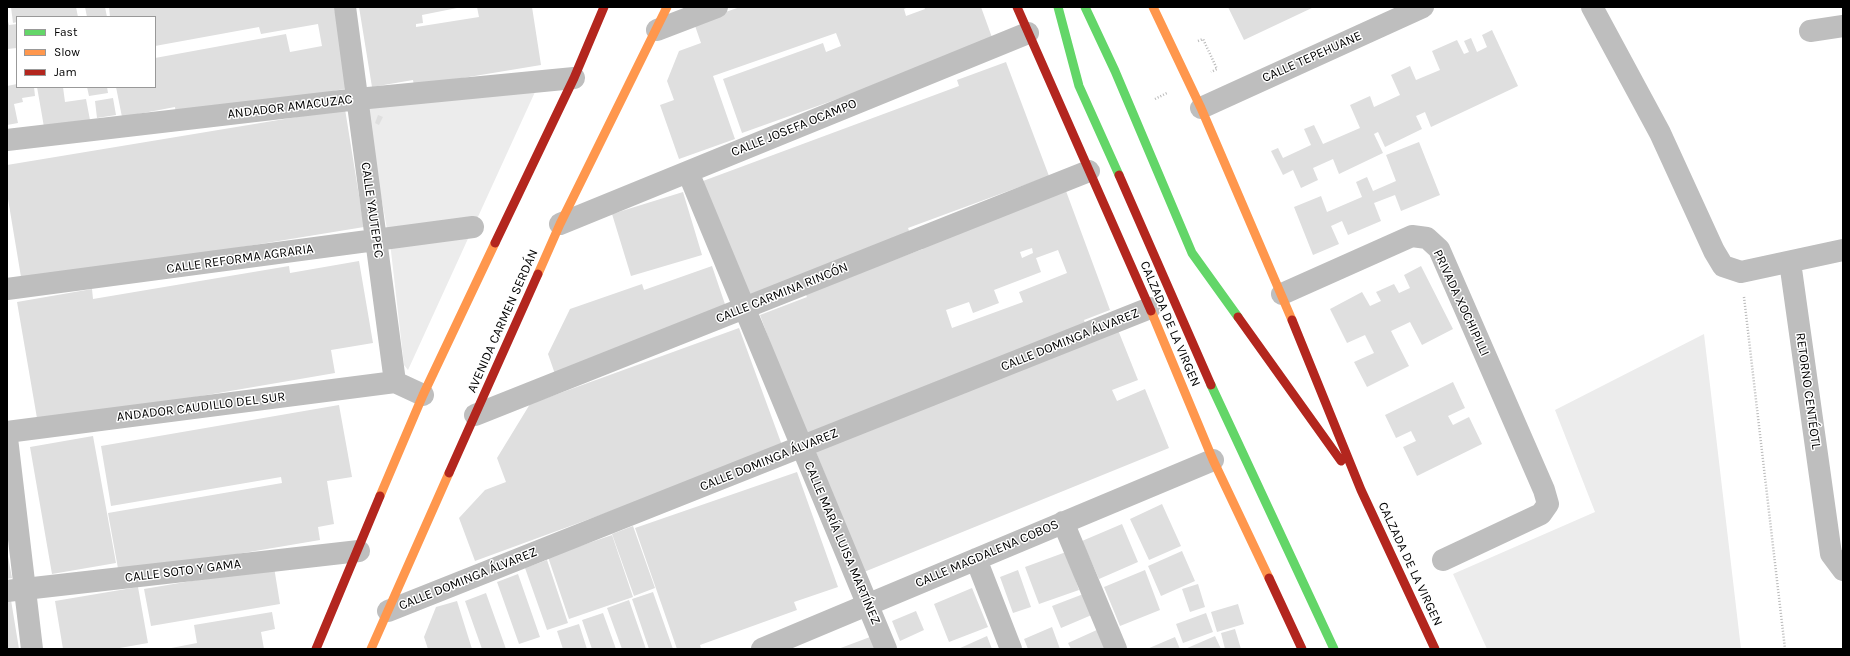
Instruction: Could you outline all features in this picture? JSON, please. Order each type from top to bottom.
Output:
[{"type":"street","name":"CALLE YAUTEPEC","points":[[345,7],[395,382]]},
{"type":"street","points":[[316,649],[359,551],[424,395],[574,78],[604,7]]},
{"type":"street","name":"AVENIDA CARMEN SERDÁN","points":[[371,649],[560,224],[657,30],[667,7]]},
{"type":"street","points":[[657,30],[717,7]]},
{"type":"street","name":"CALZADA DE LA VIRGEN","points":[[1017,7],[1150,308],[1213,460],[1302,649]]},
{"type":"street","name":"CALZADA DE LA VIRGEN","points":[[1058,7],[1079,86],[1223,411],[1334,649]]},
{"type":"street","name":"CALZADA DE LA VIRGEN","points":[[1085,7],[1115,71],[1192,254],[1361,490]]},
{"type":"street","name":"CALZADA DE LA VIRGEN","points":[[1153,7],[1201,108],[1282,294],[1361,490],[1435,649]]},
{"type":"street","name":"CALLE TEPEHUANE","points":[[1201,108],[1423,7]]},
{"type":"street","points":[[1592,7],[1660,132],[1714,251],[1723,266],[1741,272],[1843,250]]},
{"type":"street","points":[[1810,31],[1843,26]]},
{"type":"street","name":"CALLE JOSEFA OCAMPO","points":[[560,224],[1028,32]]},
{"type":"street","name":"ANDADOR AMACUZAC","points":[[7,140],[358,99],[574,78]]},
{"type":"street","name":"CALLE CARMINA RINCÓN","points":[[475,415],[1089,171]]},
{"type":"street","name":"CALLE MARÍA LUISA MARTÍNEZ","points":[[688,172],[886,649]]},
{"type":"street","name":"CALLE REFORMA AGRARIA","points":[[7,289],[473,227]]},
{"type":"street","name":"PRIVADA XOCHIPILLI","points":[[1282,294],[1412,236],[1427,238],[1439,249],[1544,490],[1548,504],[1541,514],[1443,560]]},
{"type":"street","name":"RETORNO CENTÉOTL","points":[[1790,262],[1831,554],[1843,570]]},
{"type":"street","name":"CALLE DOMINGA ÁLVAREZ","points":[[388,611],[1150,308]]},
{"type":"street","points":[[395,382],[424,395]]},
{"type":"street","name":"ANDADOR CAUDILLO DEL SUR","points":[[7,432],[395,382]]},
{"type":"street","points":[[7,438],[16,590],[32,649]]},
{"type":"street","name":"CALLE MAGDALENA COBOS","points":[[762,649],[785,644],[868,604],[1213,460]]},
{"type":"street","points":[[1063,522],[1116,649]]},
{"type":"street","name":"CALLE SOTO Y GAMA","points":[[16,590],[359,551]]},
{"type":"street","points":[[976,559],[1012,649]]},
{"type":"path","points":[[1741,272],[1785,649]]},
{"type":"shaded area","points":[[535,92],[408,370],[404,365],[391,251],[365,107]]},
{"type":"shaded area","points":[[1704,334],[1741,649],[1487,649],[1453,574],[1595,512],[1555,410]]},
{"type":"building","points":[[11,7],[76,7],[78,16],[16,16],[16,22],[13,23]]},
{"type":"building","points":[[85,7],[105,7],[107,16],[87,16]]},
{"type":"building","points":[[109,7],[334,7],[349,88],[298,98],[176,114],[175,107],[122,117],[116,88],[156,88],[156,58],[286,34],[290,52],[322,46],[318,24],[261,34],[259,27],[156,46],[156,16],[110,16]]},
{"type":"building","points":[[359,7],[462,7],[422,15],[423,23],[416,24],[416,27],[479,17],[477,7],[532,7],[541,65],[414,86],[413,80],[372,87]]},
{"type":"building","points":[[740,7],[908,7],[904,9],[906,16],[925,9],[924,7],[981,7],[994,43],[742,133],[723,79],[823,43],[826,52],[841,46],[836,33],[713,76],[735,139],[679,159],[660,105],[674,100],[667,81],[679,51],[701,43],[694,23]]},
{"type":"building","points":[[1228,7],[1314,7],[1244,40]]},
{"type":"building","points":[[7,18],[9,25],[16,24],[16,48],[7,49]]},
{"type":"building","points":[[1492,30],[1518,86],[1431,127],[1425,112],[1416,116],[1422,129],[1385,147],[1378,132],[1374,134],[1383,153],[1339,174],[1333,159],[1313,168],[1318,180],[1301,188],[1293,170],[1283,175],[1271,151],[1278,148],[1283,158],[1311,145],[1304,129],[1314,125],[1323,144],[1360,128],[1350,105],[1370,96],[1374,107],[1400,95],[1391,75],[1410,66],[1416,80],[1440,70],[1432,51],[1457,40],[1464,54],[1469,52],[1464,41],[1471,38],[1477,52],[1487,47],[1482,35]]},
{"type":"building","points":[[1006,62],[1049,176],[908,228],[911,236],[746,298],[703,181],[959,86],[957,80]]},
{"type":"building","points":[[16,84],[16,88],[34,88],[35,96],[22,98],[23,102],[14,104],[18,123],[7,125],[7,86]]},
{"type":"building","points":[[37,88],[63,88],[65,102],[86,99],[90,120],[44,127]]},
{"type":"building","points":[[87,88],[107,88],[108,93],[89,96]]},
{"type":"building","points":[[113,98],[116,115],[97,118],[95,101]]},
{"type":"building","points":[[345,109],[364,227],[22,283],[7,193],[7,165]]},
{"type":"building","points":[[378,115],[383,117],[379,125],[375,123]]},
{"type":"building","points":[[1419,142],[1440,195],[1401,211],[1395,195],[1374,203],[1381,221],[1348,235],[1342,221],[1331,226],[1339,244],[1313,255],[1294,207],[1321,196],[1327,212],[1362,197],[1356,182],[1367,177],[1373,191],[1396,181],[1386,155]]},
{"type":"building","points":[[1066,191],[1110,310],[1084,320],[1086,326],[804,435],[760,315],[807,297],[805,293],[923,249],[921,245]],"holes":[[[1032,248],[1033,253],[1022,258],[1020,252]],[[1058,250],[1067,273],[1019,292],[1023,302],[952,328],[946,310],[969,302],[973,313],[999,303],[994,290],[1041,272],[1036,258]]]},
{"type":"building","points":[[683,192],[702,255],[631,276],[612,214]]},
{"type":"building","points":[[359,261],[373,343],[331,350],[335,373],[38,424],[17,302],[92,289],[93,299],[289,266],[290,273]]},
{"type":"building","points":[[712,266],[728,313],[555,374],[548,354],[570,309],[642,284],[644,290]]},
{"type":"building","points":[[1421,266],[1453,329],[1422,345],[1410,322],[1391,331],[1409,366],[1367,387],[1354,362],[1374,353],[1365,335],[1347,343],[1330,309],[1362,292],[1370,306],[1381,301],[1376,292],[1394,284],[1399,293],[1410,288],[1404,275]]},
{"type":"building","points":[[739,328],[783,448],[475,561],[459,518],[485,490],[506,482],[497,458],[530,404]]},
{"type":"building","points":[[1118,330],[1138,380],[1112,390],[1117,401],[1145,389],[1169,448],[864,572],[816,452]]},
{"type":"building","points":[[1453,382],[1465,408],[1448,416],[1453,425],[1469,417],[1482,444],[1417,476],[1403,447],[1416,441],[1411,431],[1396,438],[1385,415]]},
{"type":"building","points":[[339,405],[352,477],[327,481],[334,524],[318,527],[320,540],[119,574],[108,513],[282,483],[281,477],[111,506],[101,446]]},
{"type":"building","points":[[93,436],[116,563],[52,574],[30,447]]},
{"type":"building","points":[[797,472],[838,587],[794,602],[797,610],[700,645],[701,649],[677,649],[635,528]]},
{"type":"building","points":[[1162,504],[1181,546],[1149,560],[1130,519]]},
{"type":"building","points":[[1122,524],[1138,562],[1099,579],[1082,541]]},
{"type":"building","points":[[633,526],[655,588],[634,596],[612,534]]},
{"type":"building","points":[[612,535],[633,597],[569,619],[548,557]]},
{"type":"building","points":[[7,551],[12,578],[7,579]]},
{"type":"building","points":[[1182,551],[1195,581],[1161,596],[1148,566]]},
{"type":"building","points":[[1066,552],[1079,590],[1039,604],[1025,567]]},
{"type":"building","points":[[547,560],[568,623],[547,630],[525,568]]},
{"type":"building","points":[[274,567],[280,604],[151,626],[144,589]]},
{"type":"building","points":[[1018,570],[1031,607],[1013,613],[1000,577]]},
{"type":"building","points":[[1145,570],[1160,610],[1120,626],[1104,587]]},
{"type":"building","points":[[518,574],[540,637],[519,644],[497,582]]},
{"type":"building","points":[[1198,584],[1205,607],[1190,612],[1182,589]]},
{"type":"building","points":[[138,587],[148,643],[114,649],[63,649],[55,601]]},
{"type":"building","points":[[972,588],[988,627],[949,642],[934,604]]},
{"type":"building","points":[[653,592],[673,649],[649,649],[632,599]]},
{"type":"building","points":[[486,593],[506,649],[482,649],[465,601]]},
{"type":"building","points":[[1086,593],[1094,614],[1061,628],[1052,606]]},
{"type":"building","points":[[10,594],[19,649],[7,649],[7,595]]},
{"type":"building","points":[[629,600],[646,649],[622,649],[607,608]]},
{"type":"building","points":[[457,601],[472,649],[428,649],[424,637],[436,607]]},
{"type":"building","points":[[1238,604],[1244,624],[1217,632],[1211,612]]},
{"type":"building","points":[[916,611],[924,630],[900,641],[892,621]]},
{"type":"building","points":[[272,612],[275,629],[261,632],[264,649],[166,649],[197,643],[194,625]]},
{"type":"building","points":[[603,613],[616,649],[592,649],[582,620]]},
{"type":"building","points":[[1206,613],[1213,632],[1183,643],[1176,624]]},
{"type":"building","points":[[579,624],[587,649],[563,649],[557,631]]},
{"type":"building","points":[[1052,627],[1060,649],[1028,649],[1024,639]]},
{"type":"building","points":[[1099,629],[1107,649],[1071,649],[1068,643]]},
{"type":"building","points":[[1235,629],[1241,649],[1225,649],[1221,633]]},
{"type":"building","points":[[987,636],[992,649],[958,649]]},
{"type":"building","points":[[1215,636],[1221,649],[1185,649]]},
{"type":"building","points":[[870,637],[875,649],[838,649]]},
{"type":"building","points":[[1175,637],[1180,649],[1147,649]]},
{"type":"traffic: fast","points":[[1058,7],[1079,86],[1119,175]]},
{"type":"traffic: fast","points":[[1085,7],[1115,71],[1192,253],[1238,317]]},
{"type":"traffic: fast","points":[[1211,385],[1334,649]]},
{"type":"traffic: slow","points":[[538,274],[560,224],[667,7]]},
{"type":"traffic: slow","points":[[1153,7],[1201,108],[1292,320]]},
{"type":"traffic: slow","points":[[380,496],[423,395],[495,243]]},
{"type":"traffic: slow","points":[[1151,311],[1213,460],[1269,578]]},
{"type":"traffic: slow","points":[[371,649],[449,473]]},
{"type":"traffic: jam","points":[[495,243],[574,78],[604,7]]},
{"type":"traffic: jam","points":[[1017,7],[1151,311]]},
{"type":"traffic: jam","points":[[1119,175],[1211,385]]},
{"type":"traffic: jam","points":[[449,473],[538,274]]},
{"type":"traffic: jam","points":[[1238,317],[1341,461]]},
{"type":"traffic: jam","points":[[1292,320],[1361,490],[1435,649]]},
{"type":"traffic: jam","points":[[316,649],[380,496]]},
{"type":"traffic: jam","points":[[1269,578],[1302,649]]}]
